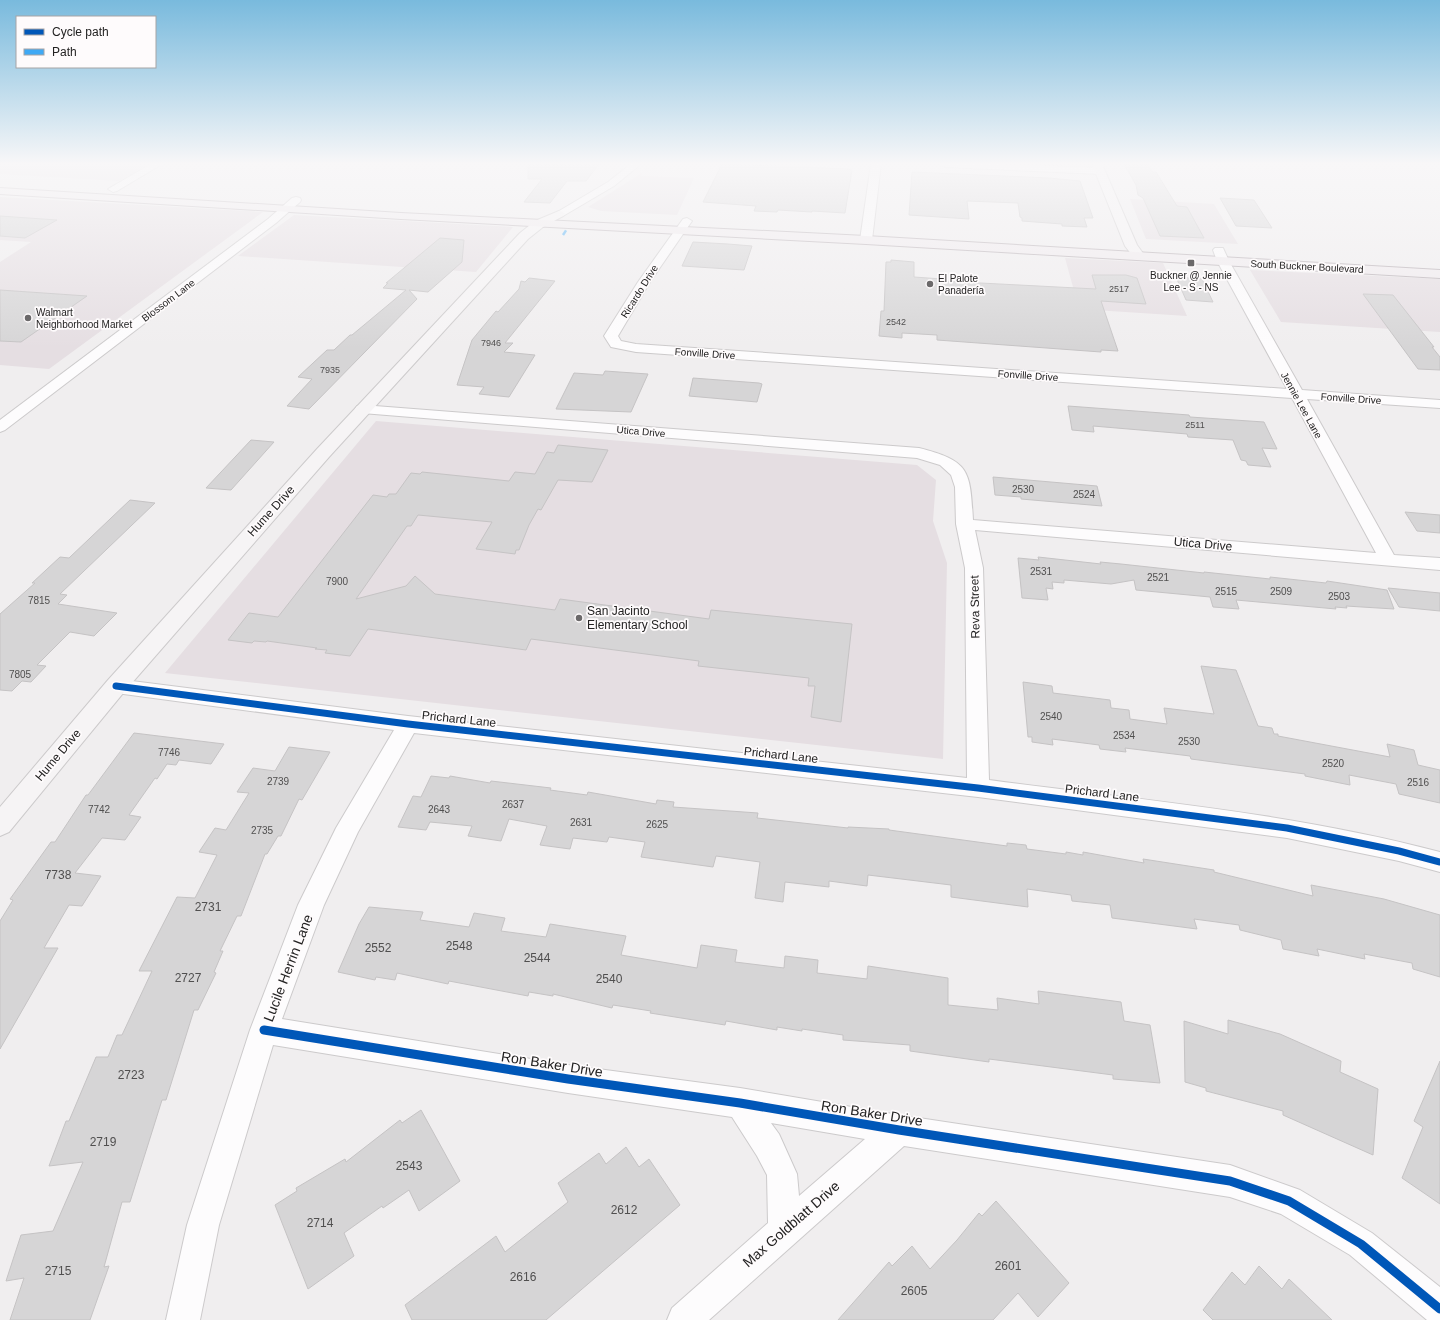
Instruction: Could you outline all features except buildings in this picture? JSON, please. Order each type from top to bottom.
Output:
[{"type":"main road","name":"South Buckner Boulevard","points":[[655,226],[867,236],[1131,246],[1384,271],[1440,274]]},
{"type":"main road","name":"South Buckner Boulevard","points":[[680,226],[684,226]]},
{"type":"main road","name":"South Buckner Boulevard","points":[[867,236],[1140,256],[1374,259],[1440,262]]},
{"type":"main road","points":[[1374,259],[1384,271]]},
{"type":"street","name":"Blossom Lane","points":[[0,427],[94,357],[263,226]]},
{"type":"street","name":"Hume Drive","points":[[2,819],[116,686],[362,409],[524,236],[537,226]]},
{"type":"street","name":"Ricardo Drive","points":[[616,344],[612,336],[644,282],[684,226]]},
{"type":"street","points":[[867,236],[868,226]]},
{"type":"street","points":[[1123,226],[1131,246],[1140,256]]},
{"type":"street","name":"Jennie Lee Lane","points":[[1221,256],[1295,394],[1388,559]]},
{"type":"street","name":"Fonville Drive","points":[[616,344],[636,348],[1440,404]]},
{"type":"street","name":"Utica Drive","points":[[362,409],[919,453]]},
{"type":"street","name":"Reva Street","points":[[919,453],[946,462],[959,473],[963,487],[965,524],[974,568],[978,788]]},
{"type":"street","name":"Utica Drive","points":[[965,524],[1440,564]]},
{"type":"street","name":"Prichard Lane","points":[[116,686],[408,724],[978,788],[1287,828],[1399,851],[1440,862]]},
{"type":"street","name":"Lucile Herrin Lane","points":[[183,1320],[203,1225],[264,1030],[282,978],[311,905],[348,828],[408,724]]},
{"type":"street","name":"Ron Baker Drive","points":[[264,1030],[568,1079],[740,1103],[899,1130],[1230,1181],[1289,1201],[1361,1244],[1440,1310]]},
{"type":"street","points":[[740,1103],[768,1145],[782,1174],[784,1230]]},
{"type":"street","name":"Max Goldblatt Drive","points":[[684,1320],[784,1230],[899,1130]]},
{"type":"shaded area","points":[[0,226],[244,226],[49,369],[0,365],[0,262],[31,242],[0,240]]},
{"type":"shaded area","points":[[280,226],[487,226],[513,227],[476,272],[238,256]]},
{"type":"shaded area","points":[[1141,226],[1227,226],[1238,244],[1146,239]]},
{"type":"shaded area","points":[[1065,258],[1163,263],[1187,316],[1079,309]]},
{"type":"shaded area","points":[[1250,270],[1440,279],[1440,332],[1281,322]]},
{"type":"shaded area","name":"San Jacinto Elementary School","points":[[376,421],[917,465],[936,480],[933,521],[947,563],[943,759],[165,673]]},
{"type":"marked path","points":[[563,235],[567,229]]},
{"type":"cycle path","points":[[116,686],[408,724],[978,788],[1287,828],[1399,851],[1440,862]]},
{"type":"cycle path","points":[[264,1030],[568,1079],[740,1103],[899,1130],[1230,1181],[1289,1201],[1361,1244],[1440,1309]]},
{"type":"place","name":"Buckner @ Jennie Lee - S - NS","points":[[1191,263]]},
{"type":"place","name":"El Palote Panadería","points":[[930,284]]},
{"type":"place","name":"Walmart Neighborhood Market","points":[[28,318]]},
{"type":"place","name":"San Jacinto Elementary School","points":[[579,618]]}]
